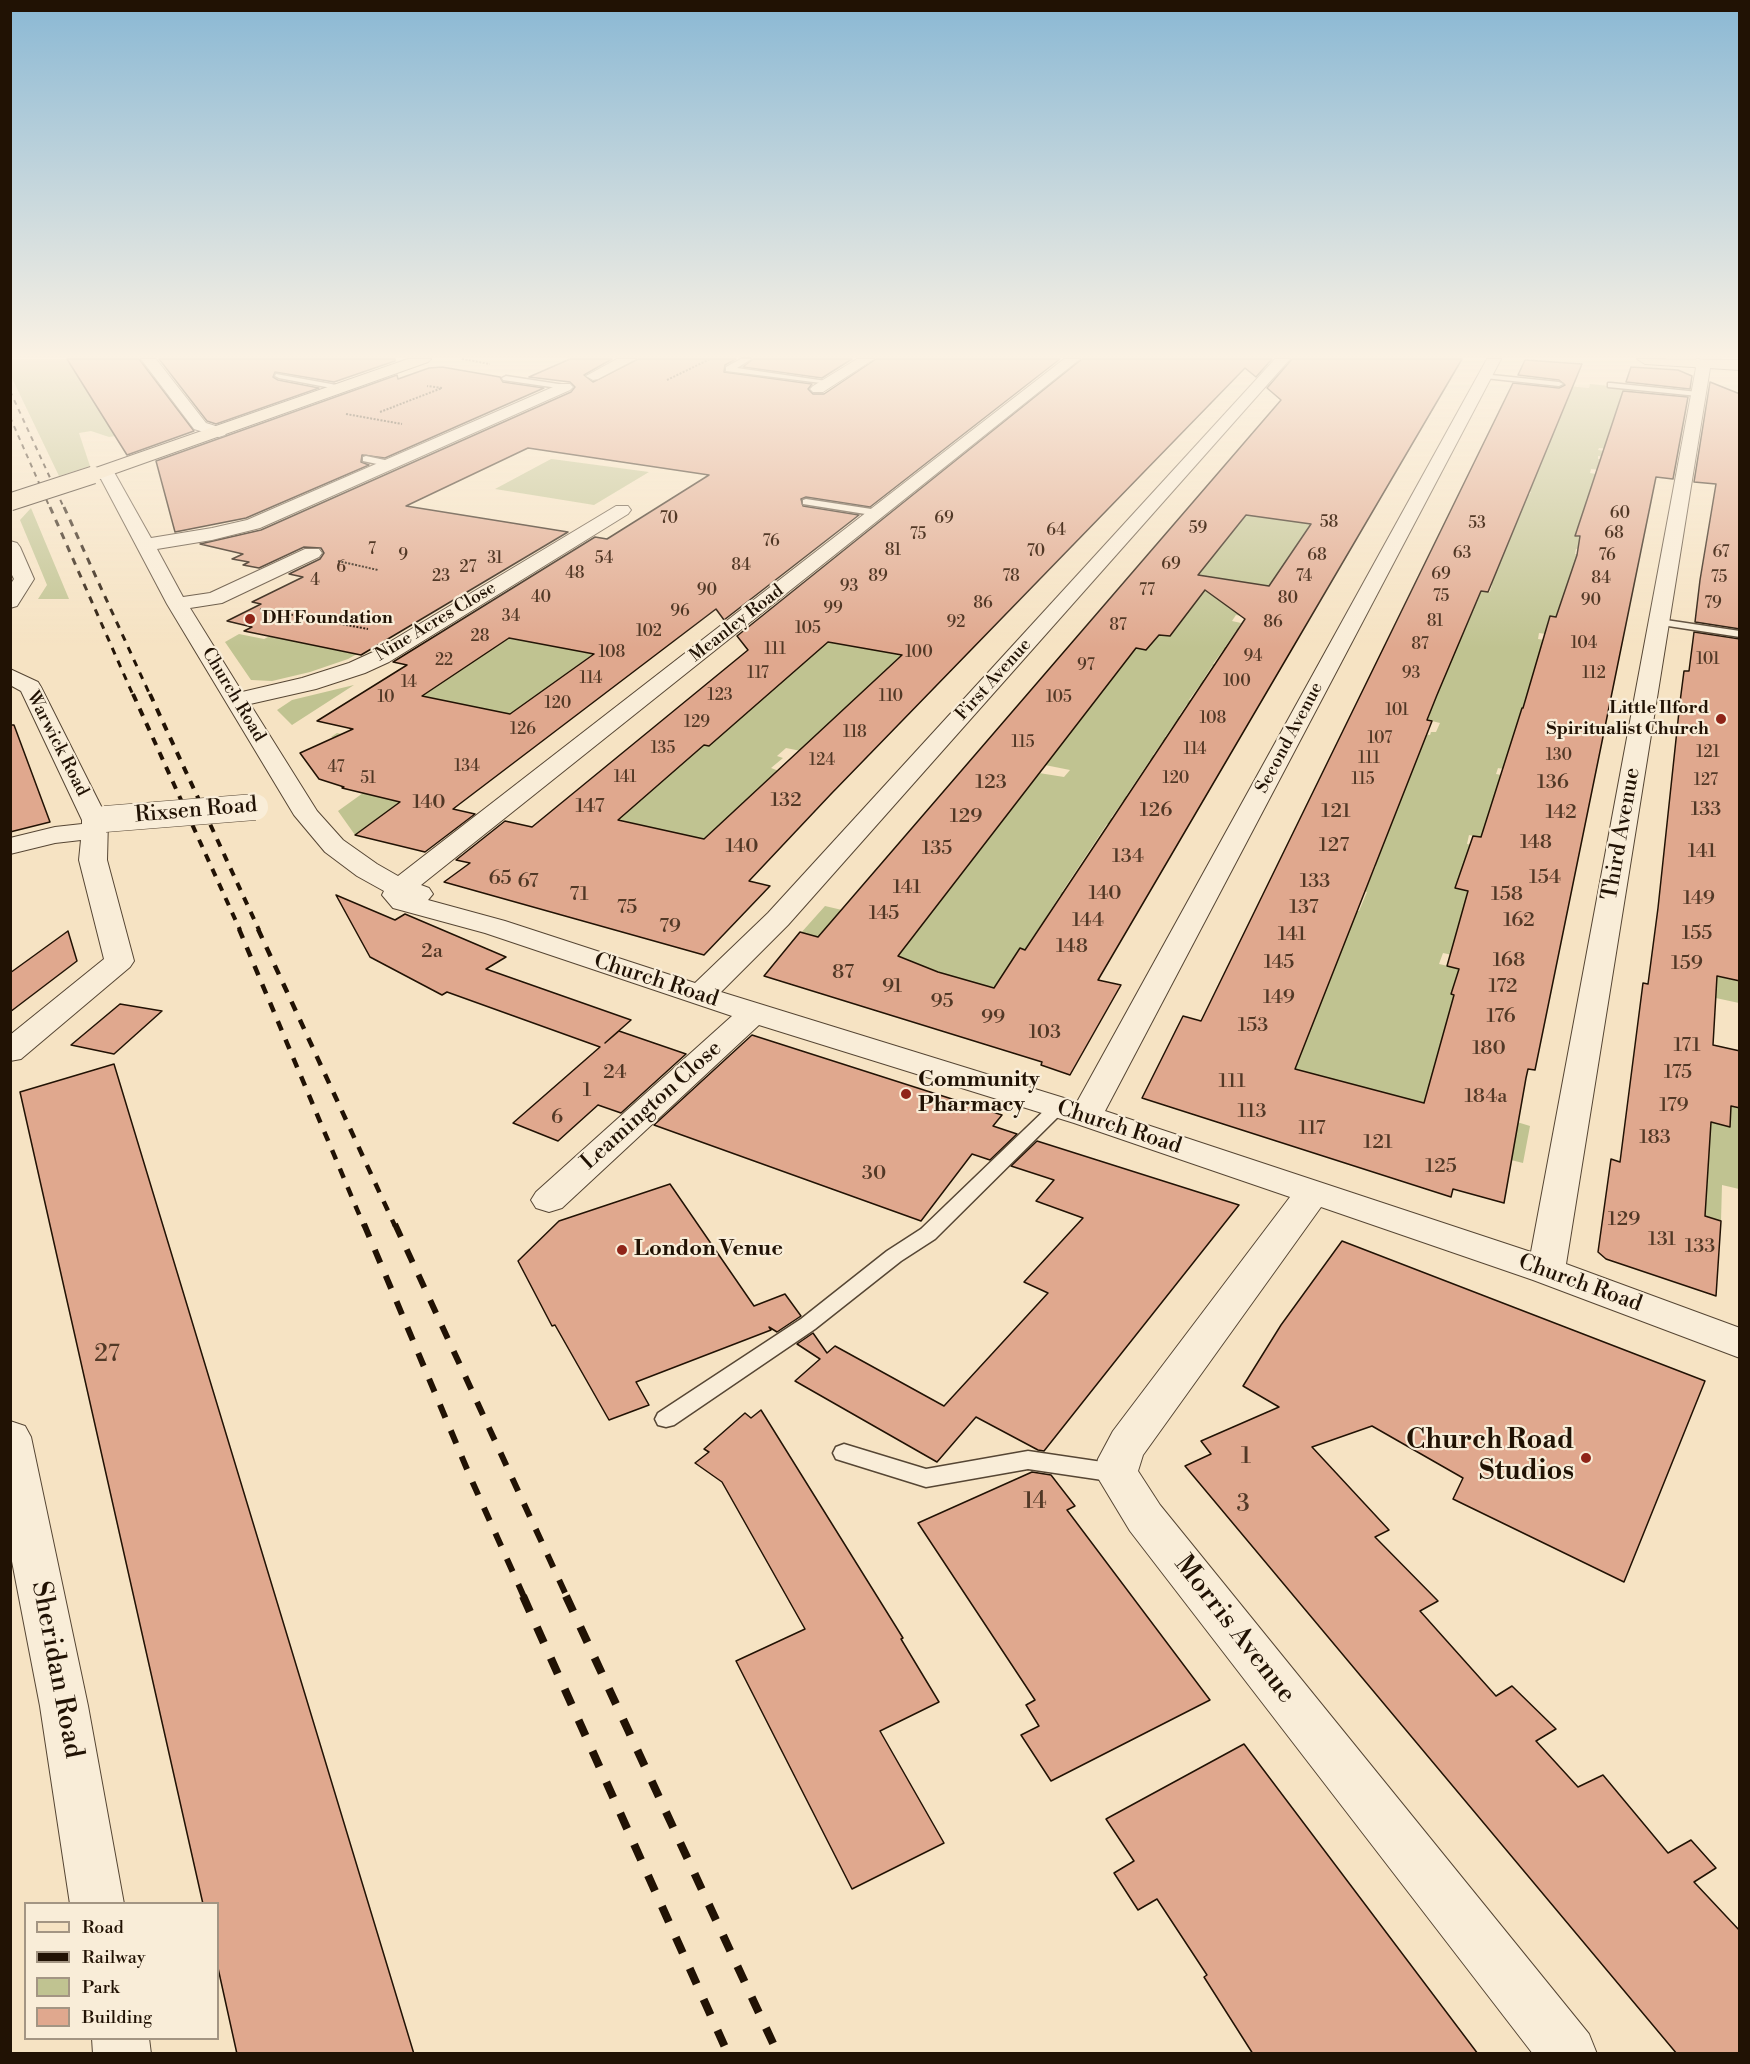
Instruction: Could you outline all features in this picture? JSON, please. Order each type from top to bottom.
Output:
[{"type":"main road","points":[[10,502],[151,455]]},
{"type":"street","points":[[145,545],[212,534],[253,524],[411,455]]},
{"type":"street","name":"Meanley Road","points":[[400,888],[951,455]]},
{"type":"street","name":"First Avenue","points":[[700,995],[778,919],[1196,455]]},
{"type":"street","name":"Second Avenue","points":[[1071,1112],[1440,455]]},
{"type":"street","name":"Third Avenue","points":[[1545,1271],[1688,455]]},
{"type":"street","name":"Church Road","points":[[96,474],[108,476],[177,604],[296,799],[334,846],[367,870],[400,888],[396,895],[403,902],[495,927],[754,1013],[1071,1112],[1313,1192],[1545,1271],[1740,1344]]},
{"type":"street","name":"Nine Acres Close","points":[[236,700],[308,684],[357,668],[413,638],[622,510]]},
{"type":"street","points":[[10,602],[24,579],[12,552]]},
{"type":"street","points":[[177,604],[215,599],[310,554]]},
{"type":"street","name":"Warwick Road","points":[[10,676],[30,687],[98,823]]},
{"type":"street","name":"Rixsen Road","points":[[10,846],[98,823],[255,807],[296,799]]},
{"type":"street","points":[[10,1052],[119,961],[93,860],[98,823]]},
{"type":"street","name":"Leamington Close","points":[[549,1200],[754,1013]]},
{"type":"street","points":[[1116,1473],[1119,1459],[1128,1443],[1313,1192]]},
{"type":"street","name":"Sheridan Road","points":[[10,1437],[64,1706],[97,1902]]},
{"type":"street","name":"Morris Avenue","points":[[1116,1473],[1145,1518],[1569,2054]]},
{"type":"lane","points":[[366,459],[391,464]]},
{"type":"lane","points":[[806,502],[878,513]]},
{"type":"lane","points":[[1659,622],[1740,634]]},
{"type":"lane","points":[[666,1419],[808,1324],[894,1256],[928,1234],[1071,1112]]},
{"type":"lane","points":[[844,1454],[926,1478],[1028,1460],[1116,1473]]},
{"type":"path","points":[[310,554],[378,570]]},
{"type":"path","points":[[215,599],[413,638]]},
{"type":"green space","points":[[49,455],[86,455],[90,466],[59,476]]},
{"type":"green space","points":[[1519,455],[1618,455],[1617,458],[1598,456],[1598,459],[1631,463],[1601,470],[1591,469],[1590,473],[1596,474],[1622,501],[1587,497],[1586,502],[1606,504],[1591,513],[1583,512],[1582,517],[1613,533],[1577,528],[1575,536],[1611,541],[1576,549],[1575,554],[1607,559],[1607,561],[1576,557],[1576,573],[1571,572],[1570,576],[1566,618],[1550,616],[1547,624],[1564,627],[1599,643],[1539,633],[1538,639],[1563,643],[1535,710],[1522,708],[1513,771],[1498,768],[1496,774],[1513,777],[1483,838],[1469,835],[1467,844],[1529,856],[1456,888],[1517,901],[1462,957],[1443,953],[1439,964],[1498,977],[1497,983],[1457,975],[1451,994],[1492,1003],[1517,1122],[1530,1126],[1523,1163],[1463,1148],[1344,1085],[1174,1033],[1177,1027],[1234,1041],[1270,1016],[1312,1025],[1352,911],[1359,911],[1367,892],[1359,889],[1361,883],[1368,884],[1376,866],[1335,857],[1336,853],[1377,861],[1423,734],[1430,735],[1431,732],[1436,732],[1440,723],[1428,720],[1430,714],[1401,709],[1404,703],[1432,708],[1437,695],[1409,690],[1458,588],[1490,592],[1492,585],[1479,583],[1519,494],[1529,495],[1531,492],[1500,487]]},
{"type":"green space","points":[[551,459],[649,472],[594,505],[495,489]]},
{"type":"green space","points":[[1238,501],[1311,524],[1307,530],[1328,535],[1305,532],[1300,541],[1321,546],[1298,543],[1290,556],[1272,621],[1236,615],[1232,621],[1241,623],[1238,628],[1266,632],[1264,635],[1236,631],[1225,647],[1253,652],[1224,649],[1213,664],[1243,670],[1212,666],[1203,680],[1233,685],[1230,690],[1200,685],[1189,700],[1220,706],[1218,709],[1187,704],[1179,716],[1209,723],[1208,725],[1177,720],[1165,737],[1196,743],[1194,747],[1163,741],[1153,755],[1185,762],[1182,766],[1150,760],[1126,796],[1159,803],[1156,808],[1123,801],[1111,818],[1145,825],[1142,831],[1107,824],[1062,892],[1099,901],[1097,903],[1060,895],[1045,919],[1082,928],[1080,931],[1043,922],[1030,942],[1068,951],[1064,958],[1020,949],[997,988],[946,977],[850,945],[806,934],[783,953],[825,906],[919,928],[1039,773],[1064,777],[1070,770],[1045,765],[1109,644],[1146,650],[1173,599]]},
{"type":"green space","points":[[31,508],[69,599],[38,599],[47,585],[20,520]]},
{"type":"green space","points":[[570,598],[580,652],[593,654],[511,714],[494,711],[487,716],[430,780],[355,835],[338,811],[395,770],[343,740],[331,737],[337,733],[355,737]]},
{"type":"green space","points":[[239,634],[264,639],[270,636],[349,653],[370,640],[380,641],[348,659],[310,672],[272,681],[251,680],[225,642]]},
{"type":"green space","points":[[820,636],[901,655],[801,751],[786,748],[777,756],[783,758],[771,768],[779,771],[695,868],[762,894],[733,925],[688,913],[662,830],[610,818],[717,733],[723,734]]},
{"type":"green space","points":[[354,685],[292,725],[277,710],[292,700]]},
{"type":"green space","points":[[1697,972],[1739,981],[1739,1003],[1651,984]]},
{"type":"green space","points":[[1706,1100],[1739,1108],[1739,1189],[1722,1185],[1721,1221],[1684,1210],[1704,1121],[1730,1126],[1731,1114],[1705,1108]]},
{"type":"building","points":[[172,455],[362,455],[361,462],[369,465],[246,518],[175,532],[156,461]]},
{"type":"building","points":[[364,455],[391,455],[385,458]]},
{"type":"building","points":[[429,455],[513,455],[406,506],[568,532],[361,655],[244,631],[252,627],[227,621],[261,604],[252,602],[303,577],[289,574],[320,559],[324,553],[321,548],[304,547],[259,568],[243,565],[249,562],[232,559],[243,554],[200,544],[261,530]]},
{"type":"building","points":[[577,455],[936,455],[870,507],[806,497],[801,499],[803,506],[859,515],[724,620],[716,609],[453,809],[475,814],[425,852],[355,835],[400,802],[342,788],[344,787],[319,779],[300,753],[353,729],[317,721],[407,665],[393,662],[595,537],[607,539],[709,475]],"holes":[[[509,638],[594,654],[510,714],[422,696]]]},
{"type":"building","points":[[962,455],[1160,455],[749,881],[770,886],[704,955],[444,882],[470,863],[456,860],[505,821],[532,827],[748,650],[737,636]],"holes":[[[828,642],[902,655],[704,839],[618,820],[704,745],[709,746]]]},
{"type":"building","points":[[1233,455],[1406,455],[1098,980],[1121,985],[1070,1075],[1041,1065],[1042,1062],[764,976],[800,932],[818,937]],"holes":[[[1246,515],[1311,524],[1269,586],[1198,575]],[[1205,590],[1245,619],[1025,950],[1020,948],[994,988],[938,972],[898,956],[1136,648],[1146,650],[1159,635],[1170,636]]]},
{"type":"building","points":[[1478,455],[1544,455],[1488,592],[1481,591],[1437,695],[1427,720],[1432,721],[1295,1069],[1424,1103],[1459,969],[1447,966],[1468,891],[1455,888],[1473,836],[1481,837],[1550,616],[1556,617],[1577,555],[1580,536],[1575,536],[1602,455],[1677,455],[1673,479],[1656,477],[1535,1070],[1528,1069],[1526,1078],[1504,1203],[1453,1189],[1451,1197],[1142,1098],[1183,1016],[1201,1021]]},
{"type":"building","points":[[1698,455],[1740,455],[1740,629],[1695,622],[1716,484],[1694,482]]},
{"type":"building","points":[[1694,632],[1740,639],[1740,981],[1717,976],[1713,1045],[1740,1051],[1740,1108],[1731,1106],[1730,1127],[1711,1122],[1705,1216],[1721,1221],[1716,1296],[1606,1259],[1598,1252],[1611,1159],[1620,1162],[1643,983],[1648,984],[1684,671],[1689,671]]},
{"type":"building","points":[[10,725],[14,725],[50,822],[10,832]]},
{"type":"building","points":[[336,895],[395,920],[405,914],[506,957],[486,969],[631,1020],[605,1043],[619,1031],[686,1054],[621,1113],[598,1105],[558,1141],[513,1123],[600,1047],[447,992],[442,995],[370,957]]},
{"type":"building","points":[[68,931],[77,961],[10,1012],[10,973]]},
{"type":"building","points":[[120,1004],[162,1011],[114,1054],[71,1045]]},
{"type":"building","points":[[752,1035],[1002,1115],[993,1126],[1017,1134],[990,1160],[972,1154],[921,1221],[654,1125]]},
{"type":"building","points":[[114,1064],[414,2054],[237,2054],[219,1973],[219,1902],[203,1902],[20,1092]]},
{"type":"building","points":[[1037,1141],[1239,1205],[1044,1451],[976,1417],[937,1462],[795,1381],[820,1359],[797,1344],[813,1333],[827,1353],[835,1346],[944,1406],[1048,1293],[1024,1282],[1083,1218],[1036,1201],[1054,1180],[1011,1166]]},
{"type":"building","points":[[670,1184],[754,1306],[785,1294],[801,1316],[777,1332],[769,1327],[771,1330],[636,1382],[649,1405],[609,1420],[555,1325],[552,1326],[518,1261],[559,1221]]},
{"type":"building","points":[[1342,1241],[1705,1381],[1624,1582],[1453,1499],[1463,1478],[1372,1426],[1312,1447],[1389,1530],[1375,1537],[1438,1601],[1420,1611],[1496,1696],[1512,1686],[1556,1729],[1536,1741],[1578,1787],[1603,1775],[1668,1853],[1691,1840],[1716,1868],[1694,1882],[1740,1931],[1740,2054],[1677,2054],[1185,1466],[1211,1454],[1201,1441],[1279,1407],[1243,1386],[1281,1325]]},
{"type":"building","points":[[761,1410],[903,1638],[901,1639],[939,1702],[880,1731],[944,1843],[852,1889],[736,1661],[805,1629],[722,1482],[695,1463],[709,1452],[704,1449],[745,1413],[751,1418]]},
{"type":"building","points":[[1032,1472],[1051,1475],[1075,1506],[1067,1510],[1210,1700],[1051,1781],[1021,1735],[1039,1726],[1026,1705],[1035,1700],[918,1523]]},
{"type":"building","points":[[1244,1744],[1478,2054],[1253,2054],[1204,1977],[1207,1975],[1157,1899],[1138,1910],[1114,1873],[1134,1861],[1106,1819]]},
{"type":"railway","points":[[27,455],[50,508]]},
{"type":"railway","points":[[40,455],[64,508]]},
{"type":"railway","points":[[50,507],[133,695]]},
{"type":"railway","points":[[64,507],[150,695]]},
{"type":"railway","points":[[133,694],[240,930]]},
{"type":"railway","points":[[150,694],[259,930]]},
{"type":"railway","points":[[239,929],[364,1226]]},
{"type":"railway","points":[[258,929],[395,1226]]},
{"type":"railway","points":[[364,1224],[472,1481],[524,1597]]},
{"type":"railway","points":[[395,1224],[567,1597]]},
{"type":"railway","points":[[523,1596],[728,2054]]},
{"type":"railway","points":[[566,1596],[778,2054]]},
{"type":"place","name":"DH Foundation","points":[[250,619]]},
{"type":"place","name":"Little Ilford Spiritualist Church","points":[[1721,719]]},
{"type":"place","name":"Community Pharmacy","points":[[906,1094]]},
{"type":"place","name":"London Venue","points":[[622,1250]]},
{"type":"place","name":"Church Road Studios","points":[[1586,1458]]}]
